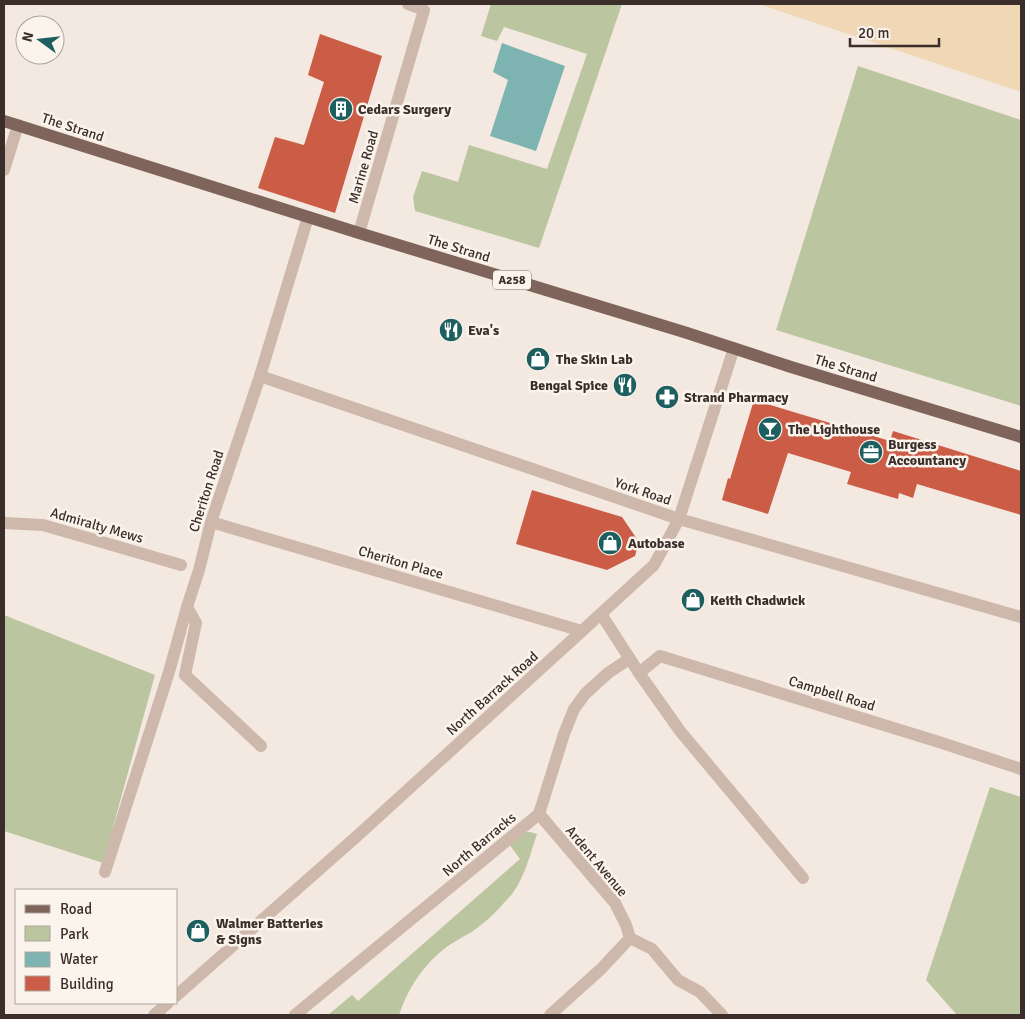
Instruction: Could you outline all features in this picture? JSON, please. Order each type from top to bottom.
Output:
[{"type":"main road","name":"The Strand","points":[[4,121],[359,233],[1021,437]]},
{"type":"street","name":"Marine Road","points":[[359,233],[425,7],[408,4]]},
{"type":"street","points":[[4,170],[18,125]]},
{"type":"street","name":"Cheriton Road","points":[[105,872],[169,672],[211,522],[260,376],[308,217]]},
{"type":"street","name":"North Barrack Road","points":[[178,994],[363,830],[654,565],[679,519],[734,348]]},
{"type":"street","name":"York Road","points":[[260,376],[679,519],[1021,617]]},
{"type":"street","name":"Cheriton Place","points":[[211,522],[582,631]]},
{"type":"street","name":"Admiralty Mews","points":[[4,523],[43,525],[181,565]]},
{"type":"street","points":[[187,607],[196,624],[185,675],[261,746]]},
{"type":"street","points":[[601,614],[629,659],[680,731],[803,878]]},
{"type":"street","name":"Campbell Road","points":[[639,673],[660,656],[1021,769]]},
{"type":"street","points":[[539,814],[564,734],[574,709],[585,694],[608,673],[629,659]]},
{"type":"street","name":"Ardent Avenue","points":[[539,814],[615,903],[630,938]]},
{"type":"street","name":"North Barracks","points":[[295,1015],[539,814]]},
{"type":"street","points":[[550,1015],[602,969],[630,938],[652,950],[678,980],[700,992],[722,1015]]},
{"type":"street","points":[[154,1015],[167,1004]]},
{"type":"green space","points":[[491,4],[622,4],[539,248],[415,211],[413,197],[422,171],[458,182],[469,145],[547,169],[587,54],[504,27],[497,41],[481,36]]},
{"type":"green space","points":[[858,66],[1021,120],[1021,406],[776,330]]},
{"type":"green space","points":[[4,615],[155,675],[103,863],[4,831]]},
{"type":"green space","points":[[990,787],[1021,797],[1021,1015],[957,1015],[926,980]]},
{"type":"green space","points":[[523,832],[537,834],[527,865],[512,894],[484,923],[431,960],[414,982],[399,1015],[328,1015],[352,995],[358,1001],[520,859],[509,844]]},
{"type":"sand","points":[[758,4],[1021,4],[1021,92]]},
{"type":"water","points":[[502,43],[565,66],[536,151],[490,136],[508,80],[493,72]]},
{"type":"building","name":"Cedars Surgery","points":[[320,34],[382,56],[335,213],[258,188],[275,137],[304,145],[324,82],[308,75]]},
{"type":"building","points":[[754,400],[890,441],[893,431],[1021,471],[1021,515],[917,484],[913,498],[899,493],[898,499],[847,484],[851,472],[788,453],[768,514],[722,500]]},
{"type":"building","points":[[532,490],[622,517],[639,542],[635,556],[607,570],[516,544]]},
{"type":"place","name":"Cedars Surgery","points":[[341,109]]},
{"type":"place","name":"Eva's","points":[[451,330]]},
{"type":"place","name":"The Skin Lab","points":[[538,359]]},
{"type":"place","name":"Bengal Spice","points":[[625,385]]},
{"type":"place","name":"Strand Pharmacy","points":[[667,397]]},
{"type":"place","name":"The Lighthouse","points":[[770,429]]},
{"type":"place","name":"Burgess Accountancy","points":[[871,452]]},
{"type":"place","name":"Autobase","points":[[610,543]]},
{"type":"place","name":"Keith Chadwick","points":[[693,600]]},
{"type":"place","name":"Walmer Batteries & Signs","points":[[198,931]]}]
